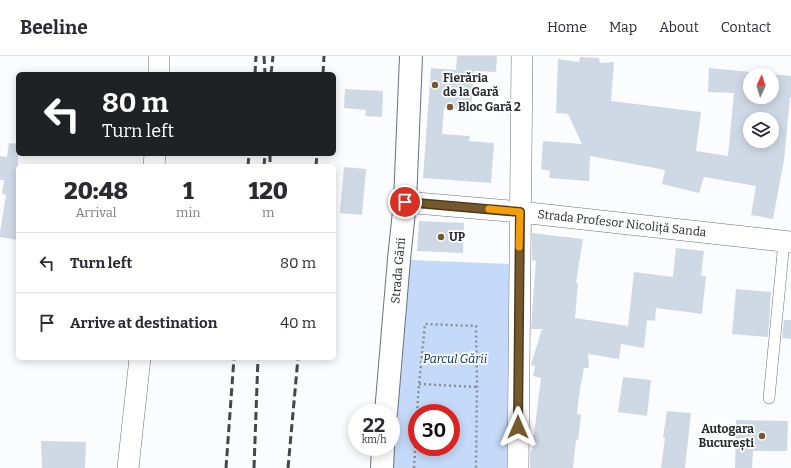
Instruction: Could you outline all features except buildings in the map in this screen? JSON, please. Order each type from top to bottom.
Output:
[{"type":"street","points":[[158,72],[159,56]]},
{"type":"street","name":"Strada Gării","points":[[387,404],[405,202],[411,56]]},
{"type":"street","points":[[518,468],[522,56]]},
{"type":"street","name":"Strada Profesor Nicoliță Sanda","points":[[405,202],[520,212],[788,242]]},
{"type":"street","points":[[128,468],[140,360]]},
{"type":"street","points":[[382,468],[383,456]]},
{"type":"lane","points":[[768,398],[788,242]]},
{"type":"path","points":[[418,404],[425,324],[476,326],[476,468]]},
{"type":"path","points":[[419,384],[477,388]]},
{"type":"path","points":[[414,468],[415,456]]},
{"type":"green space","name":"Parcul Gării","points":[[410,260],[509,264],[507,468],[392,468],[393,456],[400,456],[400,404],[398,404]]},
{"type":"railway","points":[[255,72],[256,56]]},
{"type":"railway","points":[[264,56],[265,72]]},
{"type":"railway","points":[[271,72],[273,56]]},
{"type":"railway","points":[[323,72],[324,56]]},
{"type":"railway","points":[[248,164],[249,156]]},
{"type":"railway","points":[[264,164],[265,156]]},
{"type":"railway","points":[[270,156],[270,164]]},
{"type":"railway","points":[[316,164],[317,156]]},
{"type":"railway","points":[[226,468],[234,360]]},
{"type":"railway","points":[[254,468],[258,360]]},
{"type":"railway","points":[[288,468],[298,360]]},
{"type":"slow traffic","points":[[489,209],[520,212],[519,247]]},
{"type":"place","name":"Fierăria de la Gară","points":[[435,85]]},
{"type":"place","name":"Bloc Gară 2","points":[[450,107]]},
{"type":"place","name":"UP","points":[[441,237]]},
{"type":"place","name":"Autogara București","points":[[762,436]]},
{"type":"route","points":[[405,202],[520,212],[518,427]]}]
